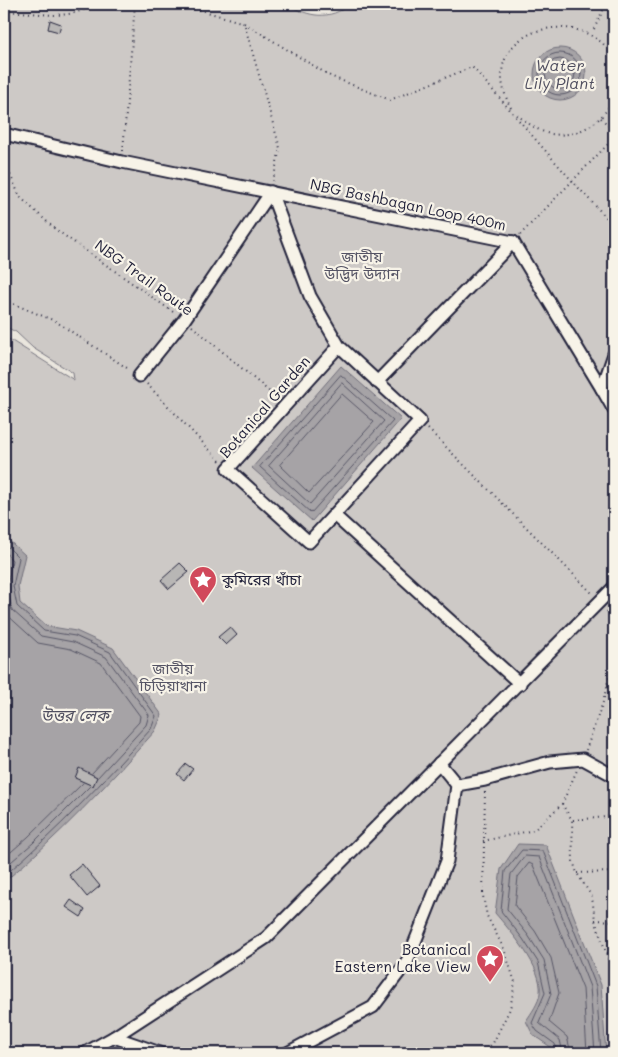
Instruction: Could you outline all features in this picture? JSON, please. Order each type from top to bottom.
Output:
[{"type":"street","points":[[4,134],[122,162],[271,192]]},
{"type":"street","points":[[139,376],[184,320],[271,192]]},
{"type":"street","points":[[271,192],[310,296],[339,346],[420,421]]},
{"type":"street","name":"NBG Bashbagan Loop 400m","points":[[271,192],[513,242]]},
{"type":"street","points":[[513,242],[614,410]]},
{"type":"street","name":"NBG Bashbagan Loop 400m","points":[[378,382],[513,242]]},
{"type":"street","name":"Botanical Garden","points":[[339,346],[228,469],[308,542],[420,421]]},
{"type":"street","points":[[602,389],[614,354]]},
{"type":"street","points":[[334,515],[520,684]]},
{"type":"street","points":[[85,1053],[114,1037],[266,938],[520,684],[614,587]]},
{"type":"street","points":[[457,785],[485,780],[550,762],[583,759],[614,776]]},
{"type":"street","points":[[287,1053],[373,1007],[407,962],[447,861],[457,785],[439,763]]},
{"type":"street","points":[[114,1037],[160,1053]]},
{"type":"path","points":[[4,12],[22,10],[51,16],[82,12],[96,4]]},
{"type":"path","points":[[122,162],[135,4]]},
{"type":"path","points":[[180,4],[244,23],[330,76],[390,100],[472,67],[513,111],[572,183],[614,225]]},
{"type":"path","points":[[599,34],[594,29],[606,4]]},
{"type":"path","points":[[244,23],[280,148],[271,192]]},
{"type":"path","points":[[512,42],[503,58],[501,77],[504,95],[513,111],[528,124],[545,132],[564,135],[584,130],[601,118],[614,96]]},
{"type":"path","points":[[608,44],[614,57]]},
{"type":"path","points":[[601,118],[614,131]]},
{"type":"path","points":[[513,242],[614,138]]},
{"type":"path","name":"NBG Trail Route","points":[[4,161],[20,197],[56,229],[184,320],[286,405]]},
{"type":"path","points":[[4,300],[55,321],[139,376],[228,469]]},
{"type":"path","points":[[420,421],[601,601],[614,624]]},
{"type":"path","points":[[484,841],[534,830],[562,804],[583,759],[603,702],[614,656]]},
{"type":"path","points":[[483,1053],[493,1043],[510,1009],[515,982],[504,949],[487,916],[484,896],[485,780]]},
{"type":"path","points":[[562,804],[572,820],[573,861],[577,873],[592,897],[595,920],[614,976]]},
{"type":"path","points":[[572,820],[608,817],[614,814]]},
{"type":"path","points":[[577,873],[614,872]]},
{"type":"path","points":[[595,920],[614,921]]},
{"type":"path","points":[[607,953],[614,952]]},
{"type":"green space","name":"জাতীয় উদ্ভিদ উদ্যান","points":[[4,4],[286,4],[303,12],[327,15],[335,13],[351,4],[614,4],[614,1053],[4,1053],[4,336],[74,380],[73,373],[33,348],[16,332],[4,326]]},
{"type":"water","name":"Water Lily Plant","points":[[555,48],[565,48],[579,55],[586,69],[586,79],[579,93],[565,100],[555,100],[545,96],[538,89],[534,79],[534,69],[538,59],[545,52]]},
{"type":"water","points":[[341,366],[401,419],[312,521],[252,468]]},
{"type":"water","name":"উত্তর লেক","points":[[4,536],[25,555],[18,586],[20,603],[46,626],[76,631],[113,648],[162,715],[155,731],[101,790],[44,847],[4,882]]},
{"type":"water","points":[[518,844],[546,845],[601,985],[606,1053],[552,1053],[552,1048],[533,1035],[526,1021],[538,1000],[540,983],[525,950],[495,913],[501,869]]},
{"type":"building","points":[[50,20],[61,24],[59,32],[48,29]]},
{"type":"building","points":[[180,563],[189,572],[169,589],[161,580]]},
{"type":"building","points":[[230,627],[237,635],[226,645],[218,637]]},
{"type":"building","points":[[186,764],[193,769],[184,780],[177,774]]},
{"type":"building","points":[[79,768],[97,777],[93,786],[75,778]]},
{"type":"building","points":[[82,864],[100,886],[87,897],[69,875]]},
{"type":"building","points":[[71,900],[85,910],[81,917],[66,907]]},
{"type":"place","name":"কুমিরের খাঁচা","points":[[203,604]]},
{"type":"place","name":"Botanical Eastern Lake View","points":[[490,983]]},
{"type":"park label","name":"জাতীয় চিড়িয়াখানা","points":[[173,678]]}]
